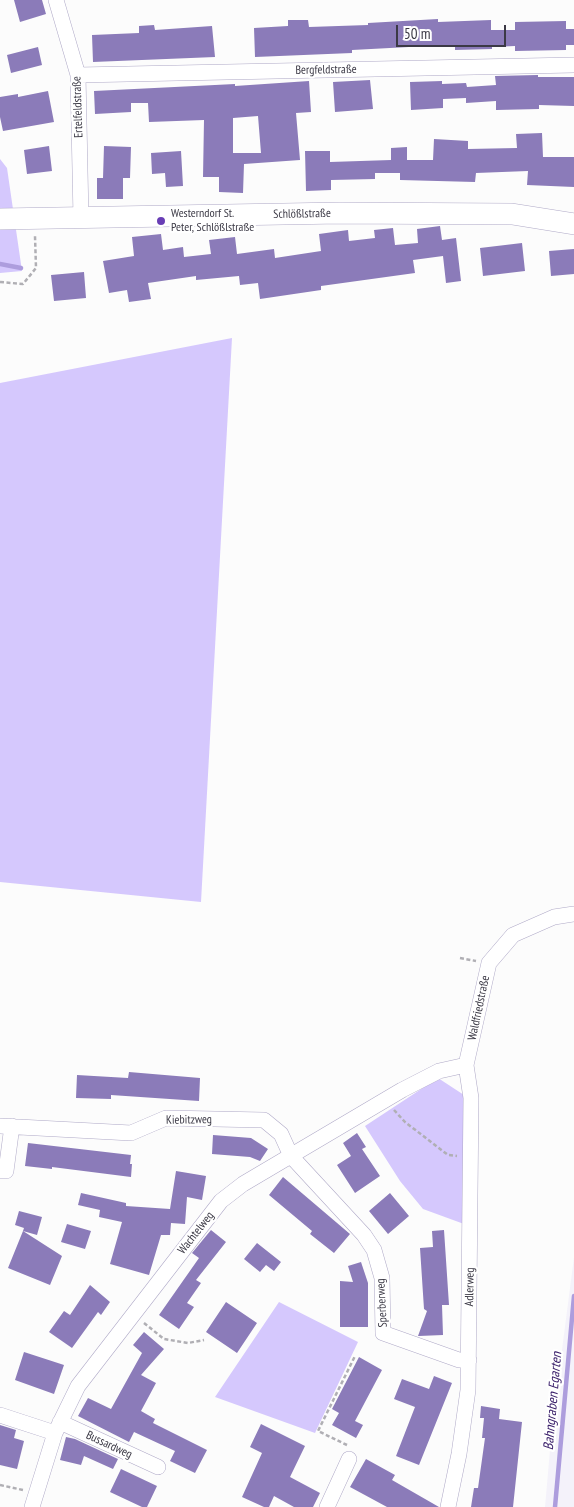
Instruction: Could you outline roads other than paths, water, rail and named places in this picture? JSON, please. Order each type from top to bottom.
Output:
[{"type":"street","name":"Ertelfeldstraße","points":[[56,0],[78,75],[81,218]]},
{"type":"street","name":"Bergfeldstraße","points":[[78,75],[574,66]]},
{"type":"street","name":"Schlößlstraße","points":[[0,219],[340,213],[512,214],[574,224]]},
{"type":"street","name":"Waldfriedstraße","points":[[466,1065],[489,963],[513,936],[554,917],[574,914]]},
{"type":"street","name":"Wachtelweg","points":[[34,1500],[57,1428],[78,1386],[220,1201],[243,1184],[384,1100],[439,1071],[466,1065]]},
{"type":"street","name":"Adlerweg","points":[[448,1507],[467,1405],[469,1360],[471,1098],[466,1065]]},
{"type":"street","name":"Kiebitzweg","points":[[0,1171],[6,1171],[6,1126],[131,1134],[166,1118],[264,1120],[281,1134],[290,1156]]},
{"type":"street","name":"Sperberweg","points":[[290,1156],[364,1235],[374,1250],[382,1278],[383,1333],[459,1360],[469,1360]]},
{"type":"street","name":"Bussardweg","points":[[0,1415],[57,1428],[158,1467]]},
{"type":"street","points":[[327,1507],[349,1459]]},
{"type":"waterway","points":[[0,264],[21,268]]},
{"type":"waterway","name":"Bahngraben Egarten","points":[[555,1507],[574,1296]]},
{"type":"place","name":"Westerndorf St. Peter, Schlößlstraße","points":[[161,221]]}]
